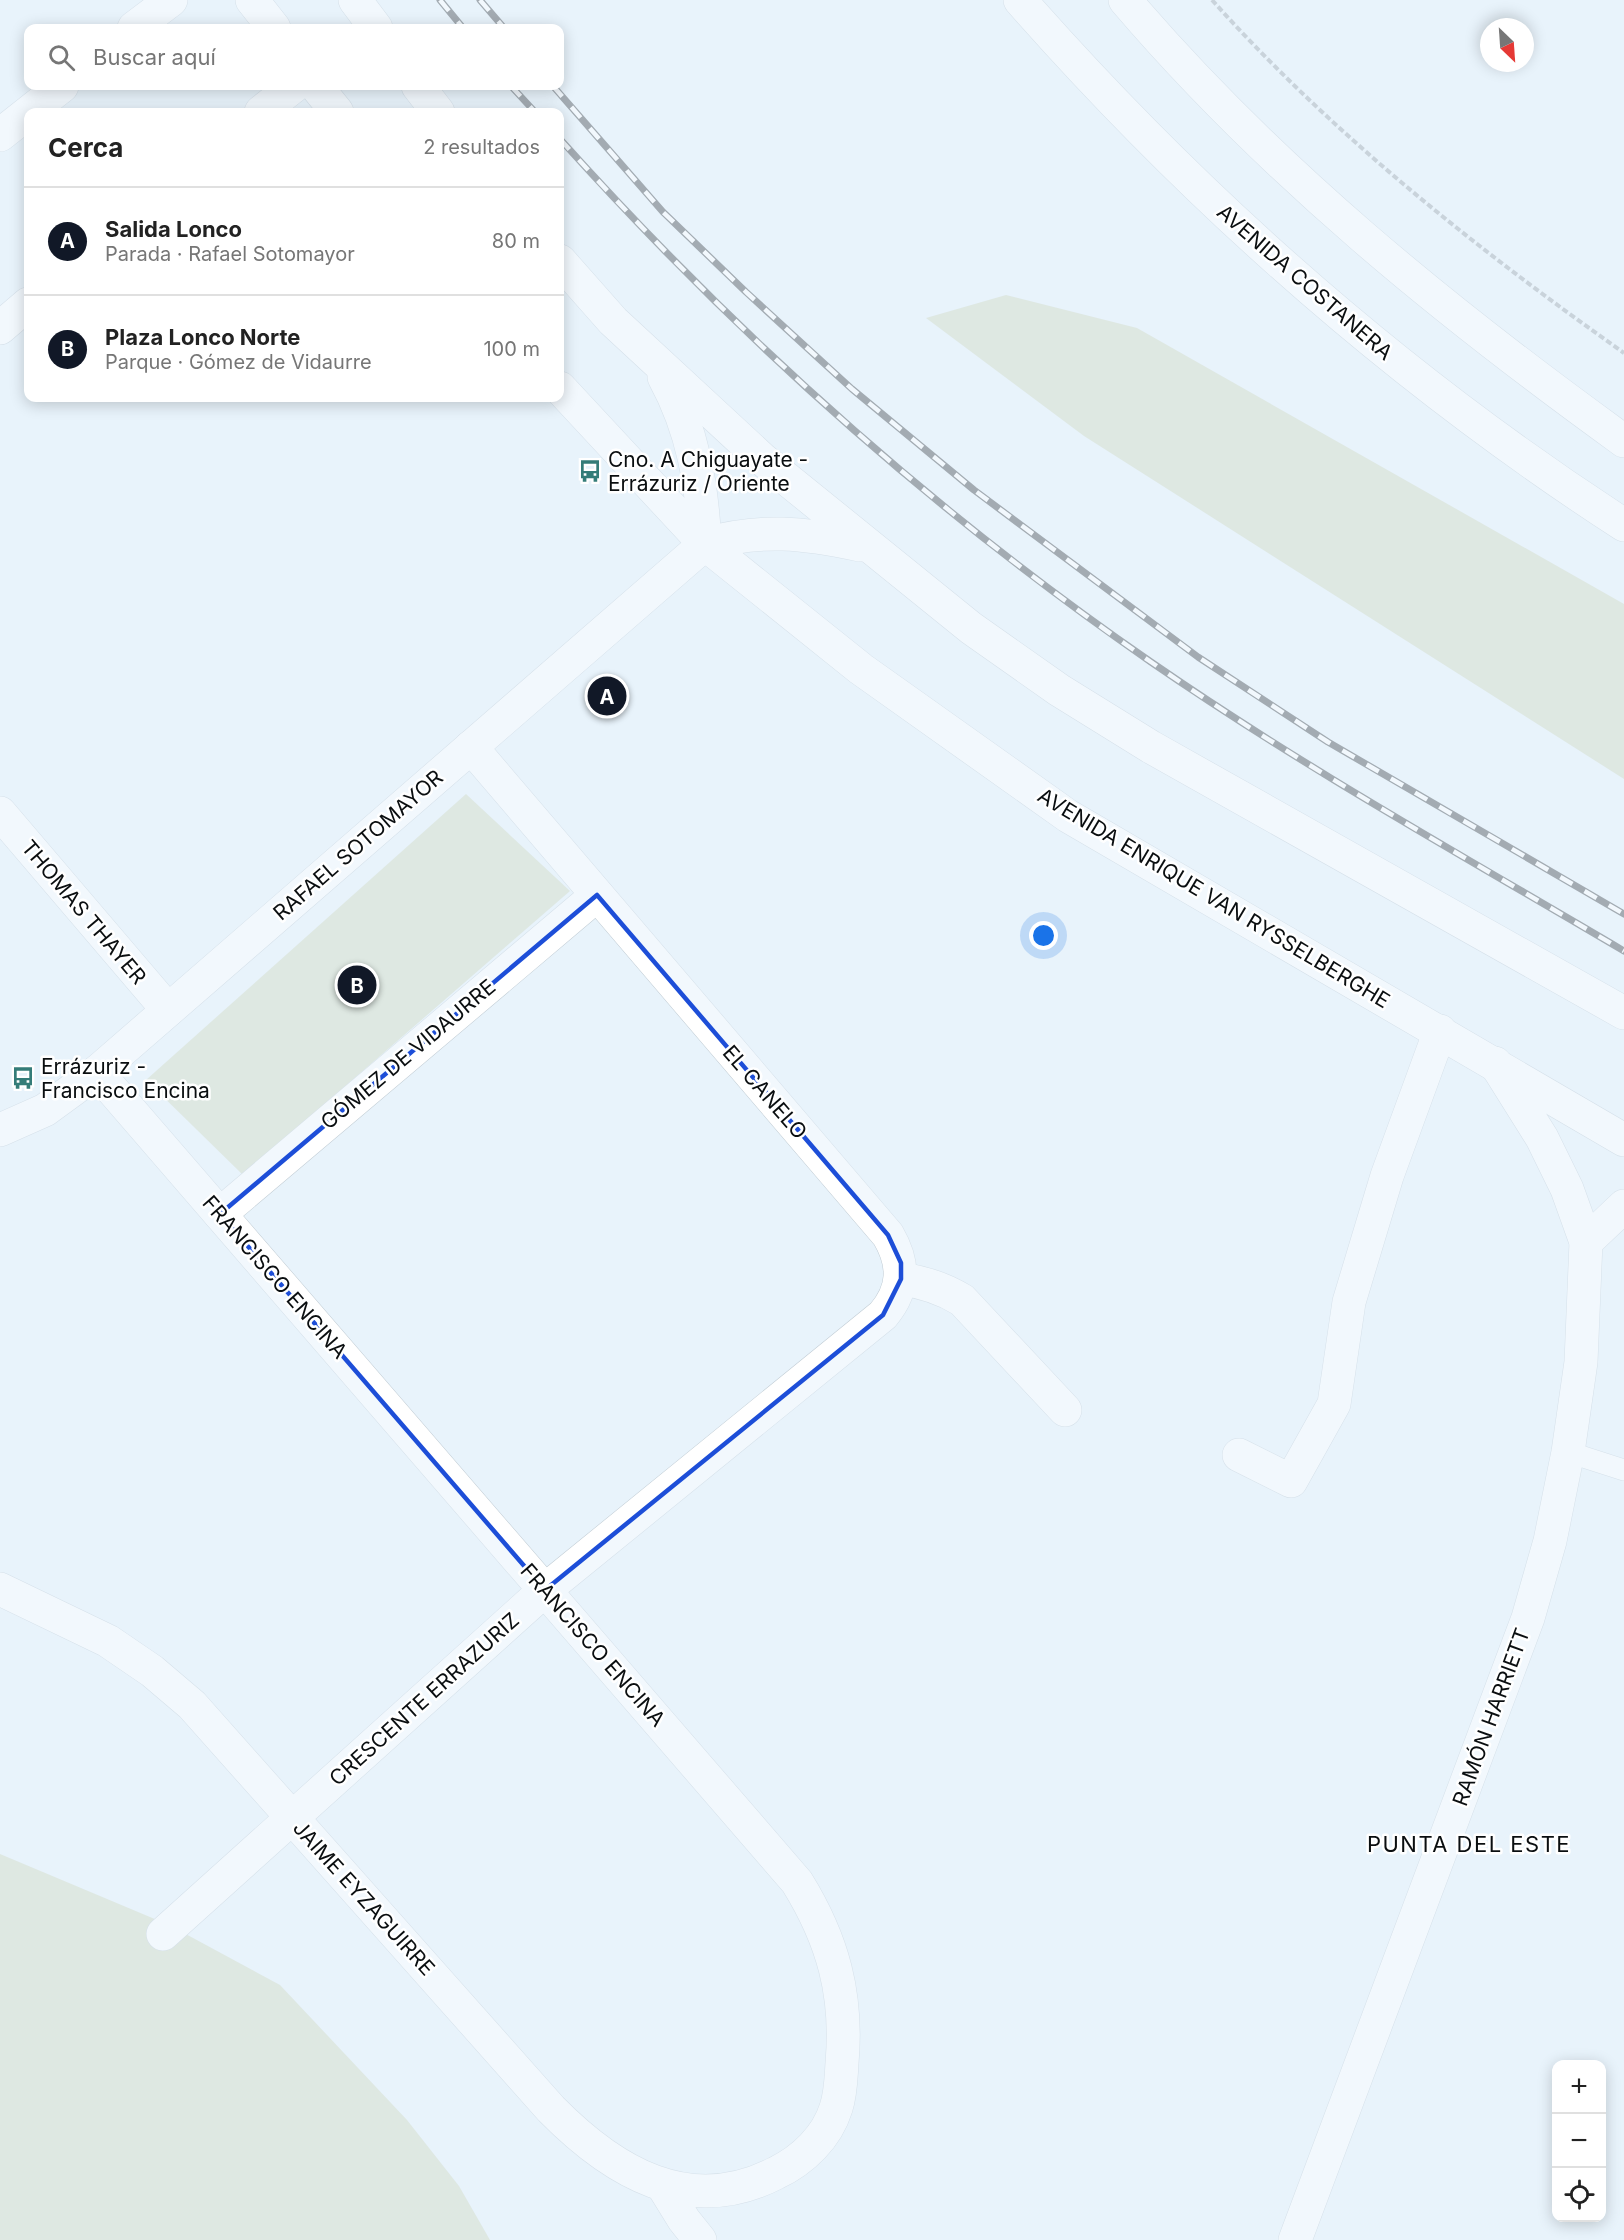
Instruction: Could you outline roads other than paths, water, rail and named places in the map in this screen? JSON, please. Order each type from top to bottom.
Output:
[{"type":"street","points":[[139,24],[171,0]]},
{"type":"street","points":[[252,0],[271,24]]},
{"type":"street","points":[[355,0],[373,24]]},
{"type":"street","name":"AVENIDA COSTANERA","points":[[1020,0],[1085,74],[1164,156],[1246,234],[1317,296],[1488,432],[1624,525]]},
{"type":"street","points":[[1125,0],[1216,99],[1314,194],[1434,298],[1523,369],[1624,441]]},
{"type":"street","points":[[34,108],[57,90]]},
{"type":"street","points":[[266,108],[289,90]]},
{"type":"street","points":[[319,90],[334,108]]},
{"type":"street","points":[[421,90],[435,108]]},
{"type":"street","points":[[0,135],[24,116]]},
{"type":"street","points":[[564,266],[613,321],[762,459],[868,547],[988,640],[1059,690],[1142,742],[1624,1012]]},
{"type":"street","points":[[0,328],[24,307]]},
{"type":"street","points":[[654,360],[671,390],[695,455],[703,499],[705,544],[733,536],[782,533],[822,537],[868,547]]},
{"type":"street","name":"AVENIDA ENRIQUE VAN RYSSELBERGHE","points":[[564,392],[705,544],[861,669],[1068,816],[1624,1140]]},
{"type":"street","name":"RAFAEL SOTOMAYOR","points":[[0,1130],[45,1110],[97,1072],[705,544]]},
{"type":"street","name":"EL CANELO","points":[[471,747],[888,1235],[901,1263],[901,1279]]},
{"type":"street","name":"THOMAS THAYER","points":[[0,813],[168,1010]]},
{"type":"street","name":"GÓMEZ DE VIDAURRE","points":[[220,1214],[597,895]]},
{"type":"street","points":[[1239,1455],[1291,1481],[1334,1404],[1349,1302],[1387,1176],[1440,1031]]},
{"type":"street","name":"RAMÓN HARRIETT","points":[[1295,2240],[1528,1618],[1550,1541],[1568,1452],[1581,1362],[1586,1242],[1567,1189],[1542,1138],[1495,1063]]},
{"type":"street","name":"FRANCISCO ENCINA","points":[[97,1072],[797,1882],[825,1933],[842,1994],[846,2025],[836,2109],[815,2144],[783,2170],[728,2190],[695,2191],[663,2186]]},
{"type":"street","points":[[1586,1242],[1624,1206]]},
{"type":"street","points":[[901,1279],[924,1282],[946,1290],[962,1300],[976,1312],[1065,1410]]},
{"type":"street","name":"CRESCENTE ERRAZURIZ","points":[[163,1934],[545,1590],[883,1315],[898,1293],[901,1279]]},
{"type":"street","name":"JAIME EYZAGUIRRE","points":[[0,1589],[108,1641],[152,1671],[192,1705],[574,2133],[610,2160],[663,2186]]},
{"type":"street","points":[[663,2186],[684,2220],[700,2240]]},
{"type":"lane","points":[[1568,1452],[1624,1470]]},
{"type":"railway","points":[[440,0],[460,24]]},
{"type":"railway","points":[[480,0],[501,24]]},
{"type":"railway","points":[[515,90],[531,108]]},
{"type":"railway","points":[[556,90],[663,212],[746,292],[852,389],[974,490],[1198,657],[1328,742],[1624,914]]},
{"type":"railway","points":[[564,143],[627,212],[767,351],[840,418],[992,545],[1208,701],[1385,811],[1624,951]]},
{"type":"place","name":"Cno. A Chiguayate - Errázuriz / Oriente","points":[[590,471]]},
{"type":"place","name":"Salida Lonco","points":[[607,696]]},
{"type":"place","name":"Plaza Lonco Norte","points":[[357,985]]},
{"type":"place","name":"Errázuriz - Francisco Encina","points":[[23,1078]]},
{"type":"district","name":"PUNTA DEL ESTE","points":[[1469,1844]]}]
